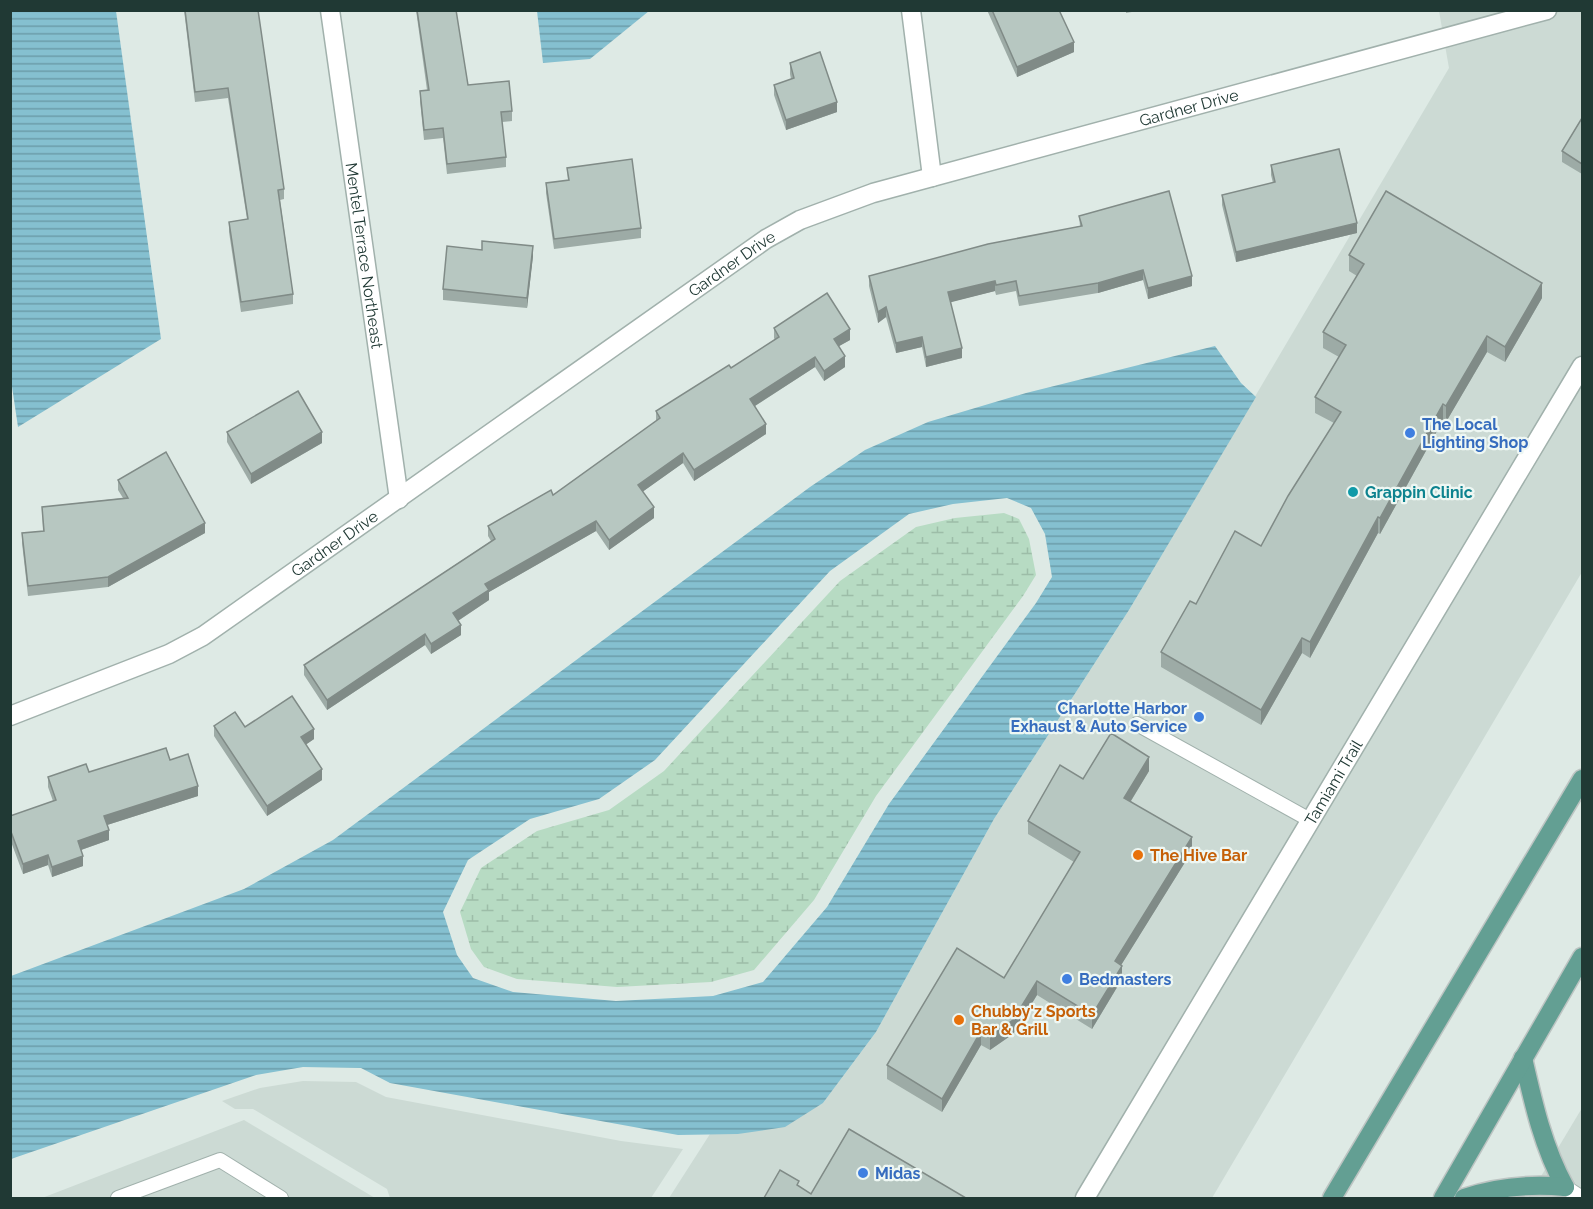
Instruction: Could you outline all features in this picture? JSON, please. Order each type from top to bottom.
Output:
[{"type":"main road","points":[[1332,1198],[1582,779]]},
{"type":"main road","points":[[1443,1198],[1582,957]]},
{"type":"main road","points":[[1523,1058],[1552,1165],[1565,1187]]},
{"type":"main road","points":[[1464,1198],[1482,1192],[1539,1185],[1565,1187]]},
{"type":"street","name":"Mentel Terrace Northeast","points":[[330,10],[399,499]]},
{"type":"street","points":[[911,10],[932,177]]},
{"type":"street","name":"Gardner Drive","points":[[10,716],[169,654],[203,636],[766,239],[836,206],[932,177],[1547,10]]},
{"type":"street","name":"Tamiami Trail","points":[[1085,1198],[1582,366]]},
{"type":"lane","points":[[1137,724],[1310,820]]},
{"type":"lane","points":[[118,1198],[220,1160],[281,1198]]},
{"type":"lane","points":[[1565,1187],[1582,1198]]},
{"type":"shaded area","points":[[1439,11],[1582,11],[1582,572],[1212,1198],[669,1198],[710,1134],[738,1134],[823,1103],[876,1032],[994,819],[1129,610],[1449,68]]},
{"type":"shaded area","points":[[303,1081],[356,1082],[386,1097],[621,1141],[683,1149],[651,1198],[390,1198],[387,1189],[253,1109],[235,1109],[222,1101],[260,1088]]},
{"type":"shaded area","points":[[1582,1108],[1582,1198],[1528,1198]]},
{"type":"shaded area","points":[[244,1120],[375,1198],[42,1198]]},
{"type":"green space","points":[[1004,513],[1019,519],[1029,539],[1036,575],[876,796],[814,900],[754,970],[711,982],[617,987],[517,979],[484,967],[471,949],[460,912],[481,868],[537,831],[609,810],[664,771],[840,581],[916,527],[955,518]]},
{"type":"water","points":[[537,10],[649,11],[590,59],[543,63]]},
{"type":"water","points":[[10,11],[116,11],[161,339],[18,427],[10,373]]},
{"type":"water","points":[[1215,346],[1241,383],[1256,397],[1129,610],[994,819],[876,1032],[823,1103],[785,1127],[738,1134],[678,1135],[390,1083],[361,1068],[303,1067],[256,1075],[11,1159],[11,976],[244,889],[333,840],[810,487],[865,450],[928,422],[1026,393]],"holes":[[[1007,498],[1031,508],[1045,534],[1052,577],[1036,603],[889,804],[827,907],[763,982],[713,996],[616,1001],[513,992],[473,978],[457,955],[443,912],[468,860],[530,819],[599,799],[655,760],[830,571],[909,514],[953,504]]]},
{"type":"building","points":[[185,10],[258,10],[284,189],[278,190],[293,294],[241,302],[229,222],[248,219],[228,88],[195,92]]},
{"type":"building","points":[[417,10],[456,10],[468,85],[509,81],[512,111],[501,112],[506,157],[447,164],[443,128],[424,130],[420,91],[429,90]]},
{"type":"building","points":[[992,10],[1059,10],[1074,42],[1017,67]]},
{"type":"building","points":[[820,52],[837,102],[786,120],[774,85],[794,78],[790,63]]},
{"type":"building","points":[[1582,118],[1582,164],[1562,151]]},
{"type":"building","points":[[1339,149],[1357,223],[1236,252],[1222,195],[1275,182],[1271,165]]},
{"type":"building","points":[[632,159],[641,228],[554,239],[546,183],[569,180],[567,168]]},
{"type":"building","points":[[1169,191],[1192,276],[1148,288],[1143,270],[1098,283],[1019,296],[1016,281],[996,285],[995,281],[948,292],[962,348],[926,357],[922,337],[896,343],[886,307],[878,312],[869,276],[988,244],[1082,226],[1079,216]]},
{"type":"building","points":[[1386,191],[1542,283],[1505,347],[1487,336],[1446,406],[1443,404],[1310,642],[1302,638],[1261,710],[1161,652],[1190,601],[1196,604],[1235,531],[1261,546],[1288,496],[1341,412],[1315,397],[1346,345],[1323,332],[1364,264],[1349,255]]},
{"type":"building","points":[[482,241],[533,246],[527,298],[443,289],[447,246],[482,250]]},
{"type":"building","points":[[827,293],[850,329],[834,339],[845,356],[824,371],[815,357],[750,399],[766,424],[694,470],[683,453],[638,485],[654,507],[609,540],[596,521],[485,584],[489,590],[453,613],[461,625],[431,644],[425,634],[327,700],[304,665],[495,539],[488,526],[551,490],[553,495],[660,418],[656,411],[729,365],[731,368],[779,337],[774,328]]},
{"type":"building","points":[[298,391],[322,432],[251,474],[227,432]]},
{"type":"building","points":[[166,452],[205,523],[108,577],[28,586],[22,533],[44,531],[42,507],[128,498],[118,480]]},
{"type":"building","points":[[292,696],[314,729],[301,737],[322,769],[267,806],[214,726],[235,712],[245,727]]},
{"type":"building","points":[[1111,733],[1149,757],[1124,798],[1192,837],[1115,961],[1122,966],[1092,1015],[1037,981],[1013,1020],[990,1036],[981,1031],[942,1099],[887,1065],[957,948],[1004,978],[1080,852],[1028,821],[1060,765],[1083,779]]},
{"type":"building","points":[[166,748],[170,760],[188,754],[198,786],[104,816],[109,830],[78,841],[83,856],[52,867],[48,855],[23,864],[10,829],[10,816],[56,800],[48,777],[86,764],[89,772]]},
{"type":"building","points":[[849,1129],[966,1198],[764,1198],[780,1170],[799,1181],[797,1185],[811,1194]]},
{"type":"place","name":"The Local Lighting Shop","points":[[1410,433]]},
{"type":"place","name":"Grappin Clinic","points":[[1353,492]]},
{"type":"place","name":"Charlotte Harbor Exhaust & Auto Service","points":[[1199,717]]},
{"type":"place","name":"The Hive Bar","points":[[1138,855]]},
{"type":"place","name":"Bedmasters","points":[[1067,979]]},
{"type":"place","name":"Chubby'z Sports Bar & Grill","points":[[959,1020]]},
{"type":"place","name":"Midas","points":[[863,1173]]}]
